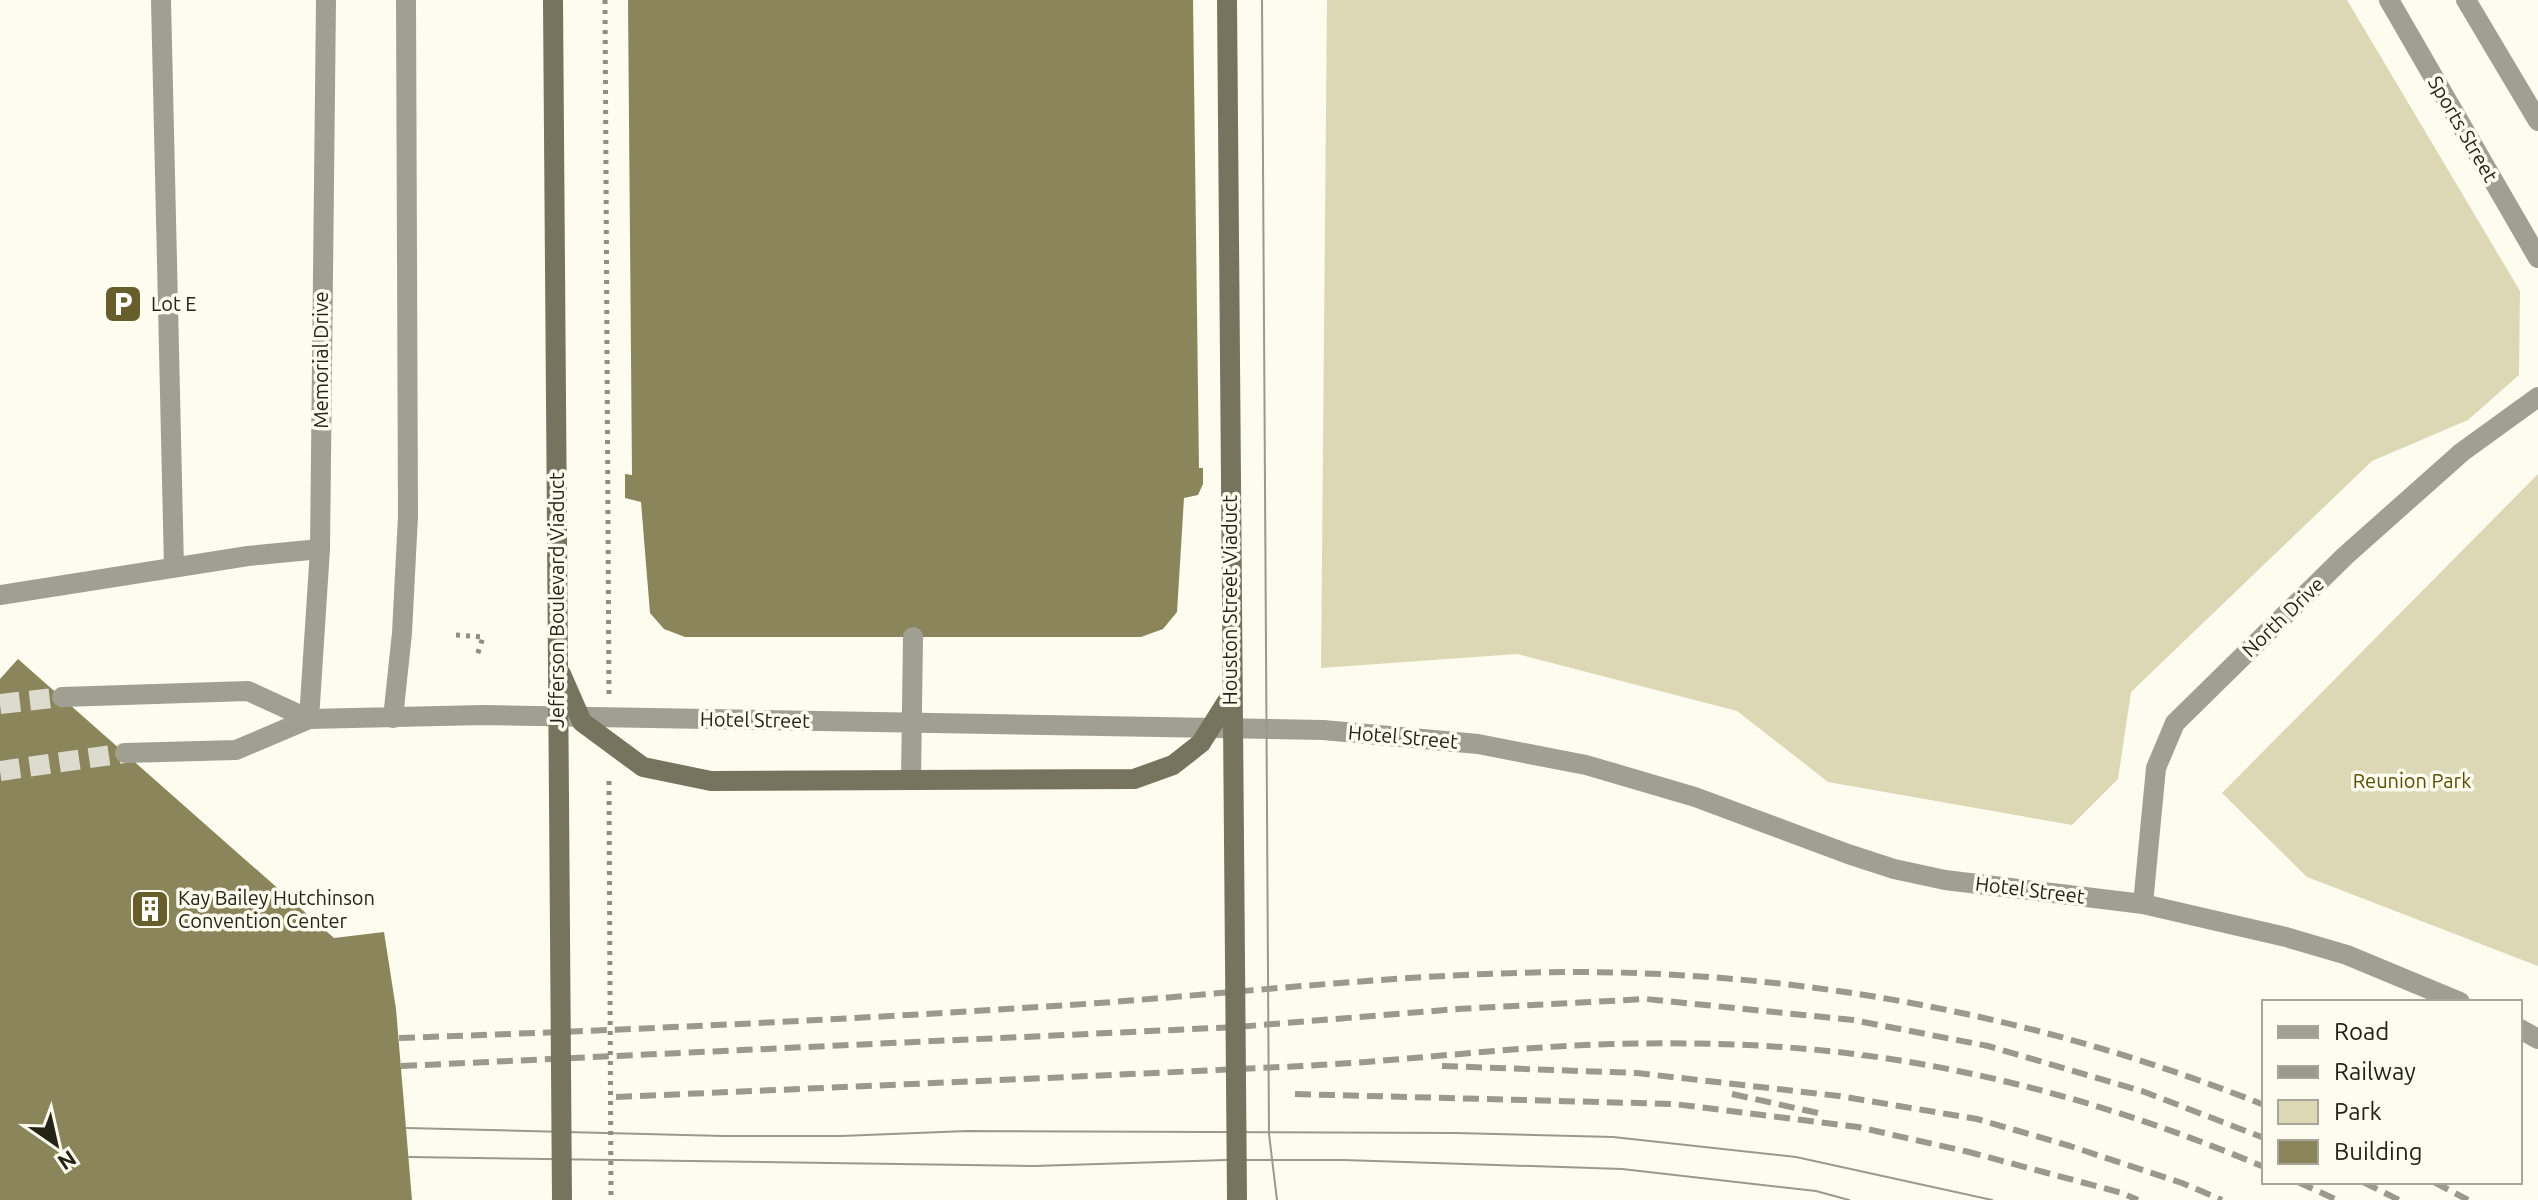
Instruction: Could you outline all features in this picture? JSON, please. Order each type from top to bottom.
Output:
[{"type":"main road","name":"Jefferson Boulevard Viaduct","points":[[553,0],[562,1200]]},
{"type":"main road","name":"Houston Street Viaduct","points":[[1227,0],[1237,1200]]},
{"type":"main road","points":[[557,666],[582,722],[643,767],[711,781],[1134,779],[1173,765],[1201,743],[1231,695]]},
{"type":"street","points":[[161,0],[174,568]]},
{"type":"street","name":"Memorial Drive","points":[[309,719],[320,549],[326,0]]},
{"type":"street","points":[[393,718],[402,633],[408,516],[406,0]]},
{"type":"street","name":"Sports Street","points":[[2389,0],[2538,258]]},
{"type":"street","points":[[2466,0],[2538,121]]},
{"type":"street","name":"North Drive","points":[[2143,904],[2156,768],[2175,723],[2356,546],[2462,452],[2538,397]]},
{"type":"street","points":[[0,595],[248,556],[320,549]]},
{"type":"street","points":[[911,779],[913,637]]},
{"type":"street","name":"Hotel Street","points":[[62,697],[248,691],[309,719]]},
{"type":"street","name":"Hotel Street","points":[[125,753],[236,750],[309,719],[483,715],[1323,730],[1478,744],[1586,765],[1695,797],[1894,869],[1945,880],[2143,904],[2286,937],[2347,955],[2455,1000]]},
{"type":"path","points":[[605,0],[611,1200]]},
{"type":"path","points":[[456,635],[483,637],[477,656]]},
{"type":"green space","points":[[1327,0],[2347,0],[2520,291],[2519,375],[2468,420],[2372,461],[2131,692],[2118,779],[2072,825],[1828,782],[1737,711],[1517,654],[1321,668]]},
{"type":"green space","name":"Reunion Park","points":[[2538,474],[2538,966],[2307,877],[2222,793]]},
{"type":"building","points":[[628,0],[1193,0],[1199,468],[1203,468],[1203,484],[1198,495],[1184,498],[1177,612],[1163,629],[1141,637],[685,637],[664,629],[650,613],[641,502],[625,498],[625,474],[632,475]]},
{"type":"building","name":"Kay Bailey Hutchinson Convention Center","points":[[18,659],[334,938],[384,932],[396,1009],[412,1200],[0,1200],[0,679]]},
{"type":"tunnel","points":[[0,704],[62,697]]},
{"type":"tunnel","points":[[0,771],[125,753]]},
{"type":"tram line","points":[[1262,0],[1269,1134],[1277,1200]]},
{"type":"tram line","points":[[407,1128],[723,1136],[841,1136],[967,1131],[1456,1133],[1613,1137],[1796,1157],[1992,1200]]},
{"type":"tram line","points":[[409,1157],[1034,1166],[1344,1160],[1622,1169],[1816,1191],[1849,1200]]},
{"type":"railway","points":[[399,1038],[924,1014],[1460,975],[1580,972],[1668,974],[1755,981],[1928,1006],[2098,1048],[2182,1074],[2262,1104]]},
{"type":"railway","points":[[401,1066],[1236,1027],[1458,1009],[1646,999],[1853,1020],[1988,1046],[2142,1091],[2262,1137]]},
{"type":"railway","points":[[616,1097],[1302,1066],[1572,1046],[1642,1043],[1737,1045],[1862,1055],[2017,1084],[2167,1129],[2262,1166]]},
{"type":"railway","points":[[1442,1066],[1637,1073],[1839,1096],[1977,1119],[2182,1183],[2222,1200]]},
{"type":"railway","points":[[1295,1094],[1674,1104],[1858,1127],[1973,1153]]},
{"type":"railway","points":[[1732,1094],[1818,1113]]},
{"type":"railway","points":[[1965,1151],[2138,1200]]},
{"type":"railway","points":[[2302,1184],[2337,1200]]},
{"type":"railway","points":[[2367,1184],[2399,1200]]},
{"type":"railway","points":[[2438,1184],[2468,1200]]},
{"type":"place","name":"Lot E","points":[[123,304]]},
{"type":"place","name":"Kay Bailey Hutchinson Convention Center","points":[[150,909]]}]
